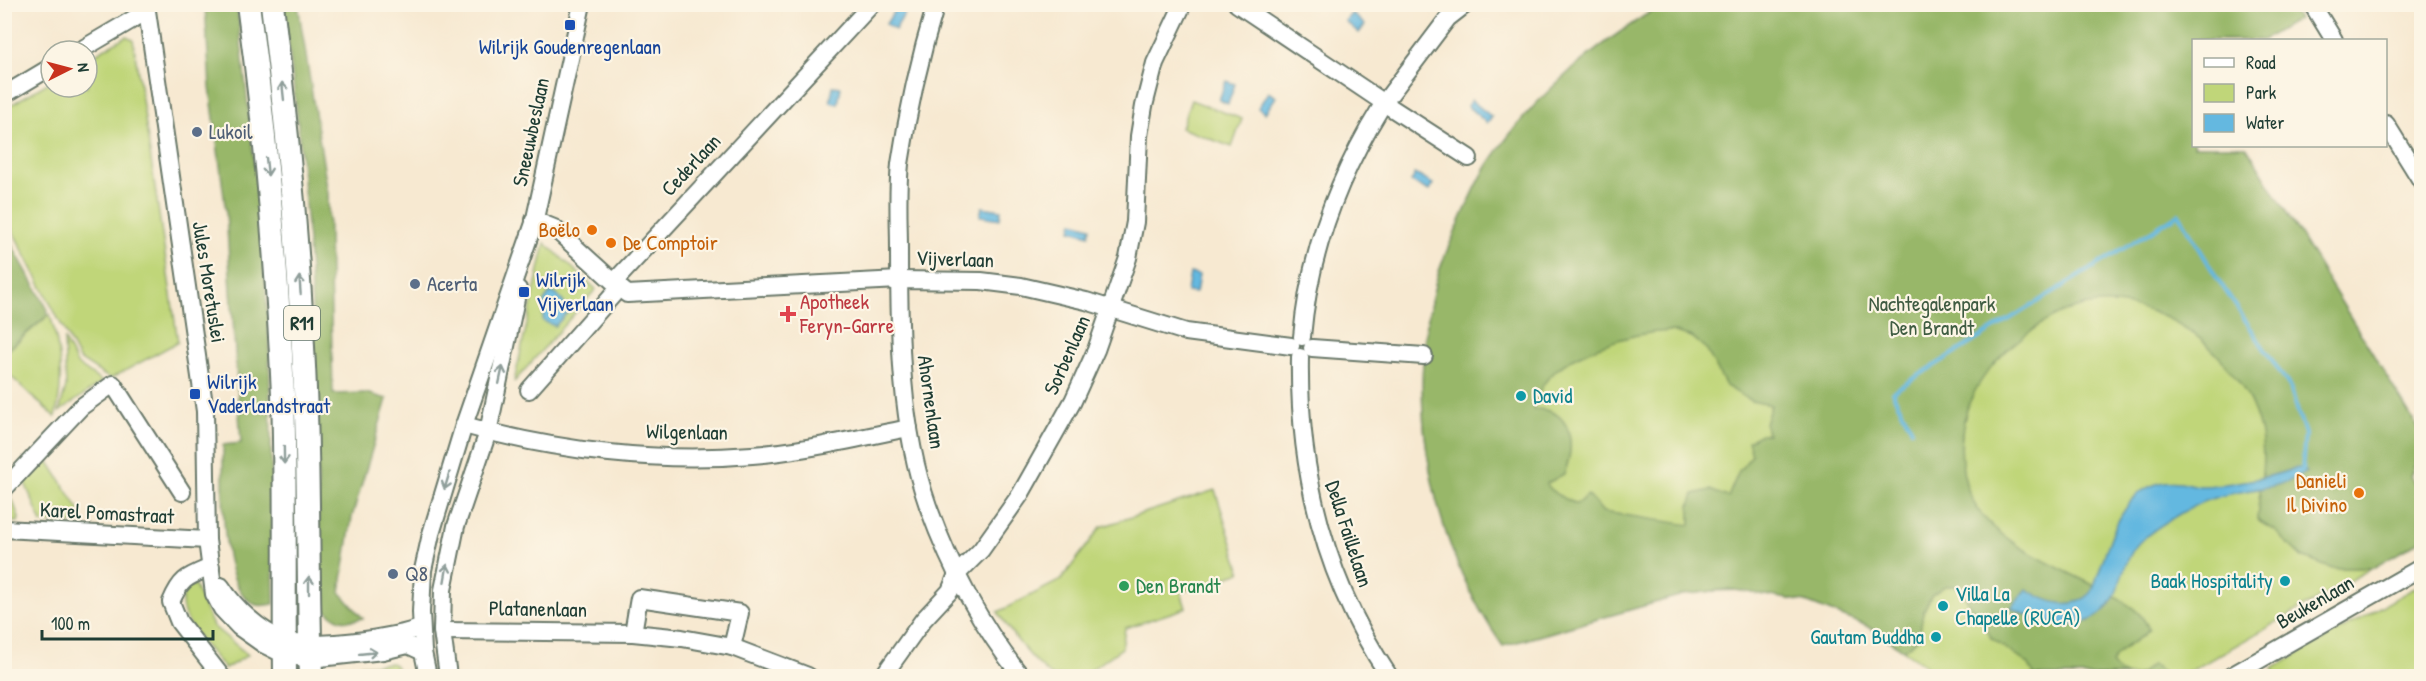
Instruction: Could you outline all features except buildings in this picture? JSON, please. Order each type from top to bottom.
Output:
[{"type":"highway","name":"R11","points":[[248,4],[258,79],[278,299],[283,408],[285,658]]},
{"type":"highway","name":"R11","points":[[272,4],[293,192],[301,301],[307,435],[310,660]]},
{"type":"street","name":"Sneeuwbeslaan","points":[[428,676],[421,627],[423,570],[430,534],[464,425],[534,220],[582,4]]},
{"type":"street","name":"Cederlaan","points":[[529,390],[617,285],[872,4]]},
{"type":"street","name":"Ahornenlaan","points":[[936,4],[917,67],[900,166],[901,348],[909,428],[928,505],[957,574],[985,627],[1021,676]]},
{"type":"street","name":"Sorbenlaan","points":[[883,676],[923,620],[950,591],[957,574],[981,550],[1001,523],[1047,449],[1087,371],[1128,258],[1135,222],[1139,135],[1155,63],[1183,4]]},
{"type":"street","points":[[1237,4],[1469,158]]},
{"type":"street","name":"Della Faillelaan","points":[[1389,676],[1353,615],[1335,575],[1317,521],[1306,472],[1301,427],[1301,347],[1311,273],[1327,217],[1346,169],[1384,102],[1449,18],[1466,4]]},
{"type":"street","points":[[2312,4],[2333,39]]},
{"type":"street","name":"Jules Moretuslei","points":[[146,8],[205,411],[207,540],[214,594],[222,609],[257,640],[285,658],[310,660],[384,651],[408,645],[423,652]]},
{"type":"street","points":[[98,39],[146,8]]},
{"type":"street","points":[[4,95],[39,75]]},
{"type":"street","points":[[2387,127],[2421,182]]},
{"type":"street","points":[[534,220],[554,228],[617,285]]},
{"type":"street","name":"Sneeuwbeslaan","points":[[448,676],[442,631],[443,590],[450,552],[488,432],[517,300],[519,268]]},
{"type":"street","name":"Vijverlaan","points":[[617,285],[627,294],[899,280],[981,281],[1021,286],[1111,309],[1186,332],[1301,347],[1424,356]]},
{"type":"street","points":[[4,489],[81,407],[113,384],[182,492]]},
{"type":"street","name":"Wilgenlaan","points":[[464,425],[488,432],[651,456],[753,455],[909,428]]},
{"type":"street","name":"Karel Pomastraat","points":[[4,529],[207,540]]},
{"type":"street","points":[[210,567],[189,575],[179,584],[171,603],[179,622],[221,676]]},
{"type":"street","name":"Beukenlaan","points":[[2231,676],[2421,567]]},
{"type":"street","points":[[633,633],[639,598],[740,613],[732,647]]},
{"type":"street","name":"Jules Moretuslei","points":[[310,660],[421,627]]},
{"type":"street","name":"Platanenlaan","points":[[442,631],[633,633],[682,638],[732,647],[808,676]]},
{"type":"green space","points":[[205,5],[237,5],[262,236],[269,337],[274,604],[267,605],[256,605],[243,595],[234,578],[228,557],[225,532],[223,445],[241,443],[226,213],[210,87]]},
{"type":"green space","points":[[283,5],[298,5],[328,194],[333,394],[366,393],[387,399],[352,517],[340,592],[363,618],[349,621],[335,617],[319,605],[312,304],[301,155]]},
{"type":"green space","name":"Nachtegalenpark Den Brandt","points":[[1662,5],[2246,39],[2192,39],[2192,147],[2247,147],[2421,433],[2421,450],[2410,476],[2421,495],[2421,540],[2182,676],[1936,676],[1925,665],[1865,625],[1806,602],[1746,590],[1682,595],[1503,646],[1478,606],[1457,562],[1441,516],[1430,469],[1424,421],[1423,372],[1427,325],[1437,278],[1471,197],[1490,162],[1507,138],[1526,115],[1567,74],[1589,55]]},
{"type":"green space","name":"Nachtegalenpark Den Brandt","points":[[1662,5],[2289,5],[2298,19],[2265,39],[2192,39],[2192,147],[2247,147],[2421,433],[2421,450],[2410,476],[2421,495],[2421,540],[2373,568],[2330,568],[2302,557],[2275,531],[2257,520],[2263,463],[2260,430],[2250,401],[2228,367],[2209,346],[2181,325],[2165,317],[2132,306],[2097,304],[2079,307],[2044,323],[2011,347],[1985,376],[1969,403],[1965,416],[1961,444],[1963,472],[1971,497],[1981,514],[1996,529],[2032,554],[2122,601],[2142,616],[2149,629],[2119,652],[2111,664],[2118,672],[2128,676],[2035,676],[2028,664],[1991,638],[1981,616],[1971,607],[1961,590],[1954,586],[1945,586],[1932,595],[1923,612],[1919,638],[1904,650],[1865,625],[1806,602],[1729,589],[1682,595],[1503,646],[1478,606],[1457,562],[1441,516],[1430,469],[1424,421],[1423,372],[1427,325],[1442,263],[1478,183],[1490,162],[1507,138],[1546,94],[1589,55]],"holes":[[[1671,331],[1692,337],[1706,349],[1726,386],[1751,401],[1771,405],[1765,424],[1768,434],[1761,434],[1748,441],[1752,455],[1739,471],[1728,497],[1710,490],[1694,494],[1690,506],[1690,525],[1603,512],[1588,495],[1576,504],[1556,494],[1546,484],[1564,474],[1568,463],[1570,440],[1564,422],[1557,415],[1534,409],[1542,387],[1565,364],[1600,346],[1655,332]]]},
{"type":"green space","points":[[126,36],[133,39],[178,342],[110,379],[79,359],[5,216],[4,109],[39,88],[39,99],[99,99],[99,52]]},
{"type":"green space","points":[[1191,100],[1242,119],[1232,147],[1181,128]]},
{"type":"green space","points":[[4,231],[48,310],[47,316],[5,351]]},
{"type":"green space","points":[[545,243],[596,289],[514,382]]},
{"type":"green space","points":[[50,314],[60,365],[60,391],[55,417],[5,371],[5,353]]},
{"type":"green space","points":[[64,339],[77,364],[102,382],[59,412],[66,387]]},
{"type":"green space","points":[[47,459],[82,514],[71,524],[42,523],[25,483]]},
{"type":"green space","name":"Den Brandt","points":[[1215,490],[1241,572],[1181,592],[1186,608],[1125,628],[1122,648],[1082,676],[1051,676],[1009,630],[998,612],[1061,580],[1101,527]]},
{"type":"green space","points":[[7,499],[13,501],[19,518],[18,522],[5,521]]},
{"type":"green space","points":[[194,584],[213,626],[248,655],[225,669],[199,639],[184,614],[182,603],[185,592]]},
{"type":"green space","points":[[2421,584],[2421,676],[2276,676],[2272,669]]},
{"type":"green space","points":[[392,663],[397,667],[397,676],[371,676],[359,670],[349,670],[352,666]]},
{"type":"green space","points":[[2153,664],[2166,676],[2136,676]]},
{"type":"water","points":[[897,6],[906,11],[895,30],[886,24]]},
{"type":"water","points":[[1352,13],[1365,25],[1359,33],[1345,21]]},
{"type":"water","points":[[1226,81],[1235,84],[1228,104],[1219,100]]},
{"type":"water","points":[[833,86],[841,87],[838,104],[830,102]]},
{"type":"water","points":[[1268,92],[1276,97],[1265,113],[1258,108]]},
{"type":"water","points":[[1471,100],[1492,117],[1487,123],[1467,106]]},
{"type":"water","points":[[1415,174],[1433,184],[1429,191],[1411,182]]},
{"type":"water","points":[[982,207],[1001,210],[1000,219],[980,216]]},
{"type":"water","points":[[1073,222],[1091,227],[1089,235],[1071,230]]},
{"type":"water","points":[[1190,273],[1199,275],[1196,293],[1187,292]]},
{"type":"water","points":[[551,292],[559,296],[569,311],[555,326],[543,321],[544,301]]},
{"type":"water","points":[[2297,467],[2306,472],[2284,483],[2206,501],[2177,516],[2143,539],[2129,558],[2111,602],[2104,612],[2093,619],[2072,625],[2051,624],[2011,608],[2027,589],[2042,598],[2067,604],[2084,599],[2091,593],[2120,517],[2131,501],[2149,487],[2173,481],[2199,486],[2221,484],[2263,477]]},
{"type":"waterway","points":[[1912,430],[1892,392],[2179,214],[2217,278],[2290,387],[2305,434],[2302,470]]},
{"type":"place","name":"Wilrijk Goudenregenlaan","points":[[570,25]]},
{"type":"place","name":"Lukoil","points":[[197,132]]},
{"type":"place","name":"Boëlo","points":[[592,230]]},
{"type":"place","name":"De Comptoir","points":[[611,243]]},
{"type":"place","name":"Acerta","points":[[415,284]]},
{"type":"place","name":"Wilrijk Vijverlaan","points":[[524,292]]},
{"type":"place","name":"Apotheek Feryn-Garre","points":[[788,314]]},
{"type":"place","name":"Wilrijk Vaderlandstraat","points":[[195,394]]},
{"type":"place","name":"David","points":[[1521,396]]},
{"type":"place","name":"Danieli Il Divino","points":[[2359,493]]},
{"type":"place","name":"Q8","points":[[393,574]]},
{"type":"place","name":"Baak Hospitality","points":[[2285,581]]},
{"type":"place","name":"Den Brandt","points":[[1124,586]]},
{"type":"place","name":"Villa La Chapelle (RUCA)","points":[[1943,606]]},
{"type":"place","name":"Gautam Buddha","points":[[1936,637]]}]
